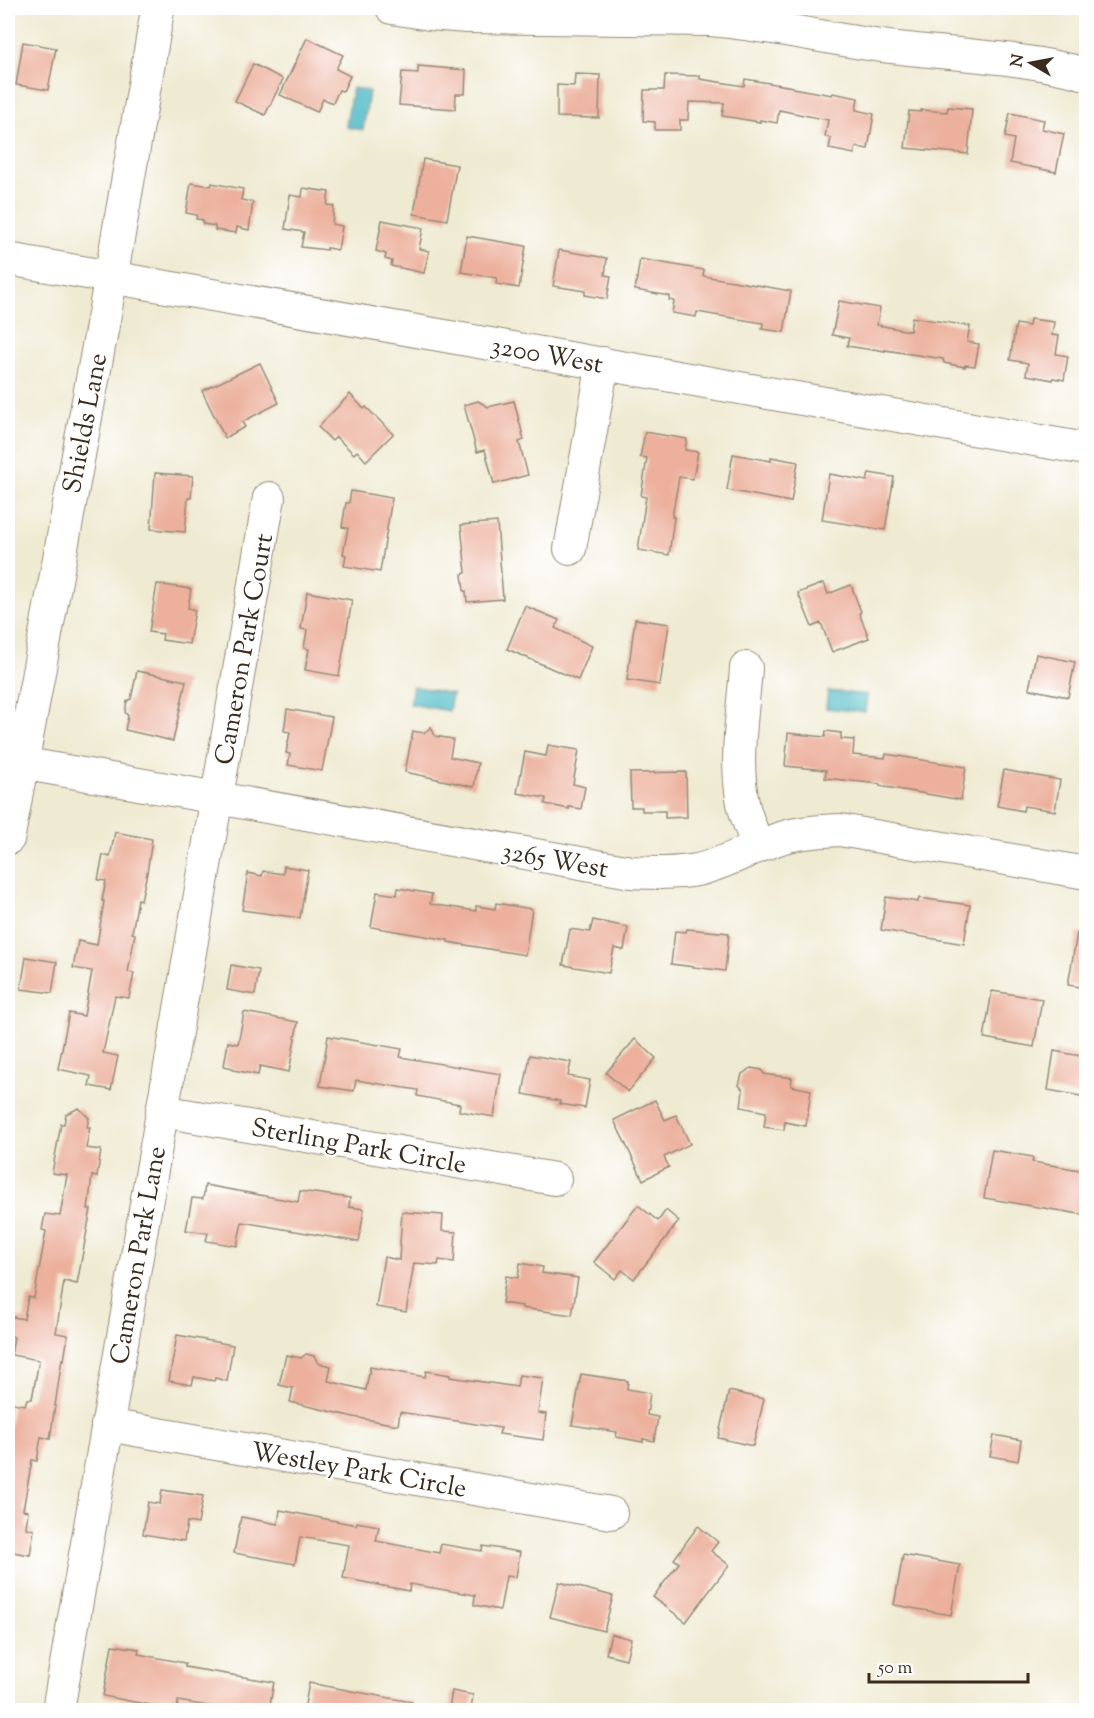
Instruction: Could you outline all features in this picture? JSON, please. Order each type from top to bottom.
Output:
[{"type":"main road","name":"Shields Lane","points":[[8,838],[158,8]]},
{"type":"street","points":[[392,8],[467,17],[729,21],[885,46],[1023,61],[1055,66],[1086,75]]},
{"type":"street","name":"3200 West","points":[[8,259],[1086,449]]},
{"type":"street","points":[[570,549],[603,363]]},
{"type":"street","name":"Cameron Park Court","points":[[216,799],[269,498]]},
{"type":"street","points":[[746,668],[739,759],[740,782],[743,805],[758,847]]},
{"type":"street","name":"3265 West","points":[[21,764],[631,872],[664,874],[697,870],[729,861],[784,837],[812,831],[840,830],[1086,873]]},
{"type":"street","name":"Cameron Park Lane","points":[[58,1710],[216,799]]},
{"type":"street","name":"Sterling Park Circle","points":[[162,1111],[555,1179]]},
{"type":"street","name":"Westley Park Circle","points":[[107,1425],[611,1513]]},
{"type":"water","points":[[352,88],[369,91],[363,130],[346,127]]},
{"type":"water","points":[[413,686],[452,694],[449,711],[410,704]]},
{"type":"water","points":[[828,691],[867,695],[865,712],[826,708]]},
{"type":"building","points":[[307,38],[343,55],[336,69],[350,76],[343,91],[339,90],[333,103],[323,99],[317,112],[280,95]]},
{"type":"building","points":[[23,42],[56,48],[48,90],[16,85]]},
{"type":"building","points":[[253,64],[283,79],[265,115],[235,101]]},
{"type":"building","points":[[418,66],[466,70],[465,94],[456,94],[455,109],[399,105],[402,72],[418,73]]},
{"type":"building","points":[[575,74],[600,75],[599,118],[557,117],[557,85],[574,86]]},
{"type":"building","points":[[665,75],[700,76],[700,79],[744,86],[745,79],[858,98],[856,110],[874,114],[868,149],[856,147],[854,154],[829,149],[831,138],[825,137],[828,120],[779,110],[777,123],[722,116],[724,103],[689,102],[688,120],[680,120],[680,130],[655,130],[655,122],[643,121],[644,90],[664,90]]},
{"type":"building","points":[[948,107],[972,109],[968,154],[905,148],[909,111],[947,112]]},
{"type":"building","points":[[1010,113],[1044,120],[1042,129],[1064,134],[1056,172],[1010,163],[1014,139],[1005,137]]},
{"type":"building","points":[[423,159],[457,165],[447,220],[414,214]]},
{"type":"building","points":[[191,183],[211,186],[212,183],[243,189],[241,200],[253,202],[249,230],[237,227],[236,233],[215,230],[215,226],[203,224],[203,220],[196,219],[197,215],[186,213]]},
{"type":"building","points":[[303,188],[329,192],[327,205],[334,206],[332,224],[342,226],[338,250],[301,247],[304,232],[285,229],[290,195],[302,197]]},
{"type":"building","points":[[382,220],[423,228],[419,249],[429,251],[424,273],[391,266],[392,261],[385,259],[386,254],[376,251]]},
{"type":"building","points":[[467,236],[526,246],[519,288],[496,284],[497,278],[461,272]]},
{"type":"building","points":[[559,250],[607,258],[605,275],[611,276],[607,299],[585,295],[585,291],[553,286]]},
{"type":"building","points":[[640,259],[704,270],[703,276],[791,291],[784,332],[762,329],[763,323],[697,312],[696,317],[672,313],[674,301],[669,300],[670,296],[635,290]]},
{"type":"building","points":[[839,301],[880,308],[877,325],[910,331],[912,317],[970,326],[967,342],[979,344],[975,366],[965,365],[965,367],[944,363],[943,359],[847,346],[849,338],[832,335]]},
{"type":"building","points":[[1030,319],[1054,322],[1052,335],[1059,336],[1056,354],[1068,356],[1064,380],[1026,375],[1028,363],[1010,360],[1016,324],[1029,326]]},
{"type":"building","points":[[260,363],[279,403],[242,422],[245,427],[225,438],[202,391]]},
{"type":"building","points":[[350,394],[393,434],[366,461],[357,451],[354,454],[336,437],[332,441],[318,427]]},
{"type":"building","points":[[478,401],[488,407],[514,401],[524,440],[519,442],[528,475],[494,484],[485,450],[477,452],[464,405]]},
{"type":"building","points":[[645,432],[687,439],[685,450],[698,452],[693,479],[679,477],[672,517],[674,517],[669,555],[638,550],[646,497],[641,496],[647,458],[640,457]]},
{"type":"building","points":[[733,454],[771,461],[771,457],[798,462],[791,502],[727,490]]},
{"type":"building","points":[[155,473],[193,476],[191,498],[188,498],[185,532],[151,529]]},
{"type":"building","points":[[869,473],[894,477],[885,530],[822,520],[829,474],[867,481]]},
{"type":"building","points":[[351,491],[392,498],[380,572],[344,566],[346,555],[343,554],[348,528],[342,527],[346,503],[349,503]]},
{"type":"building","points":[[497,522],[503,599],[467,602],[462,574],[466,573],[461,525]]},
{"type":"building","points":[[824,583],[828,594],[851,585],[869,638],[832,652],[821,623],[812,627],[798,593]]},
{"type":"building","points":[[157,584],[191,589],[188,608],[195,610],[189,644],[162,640],[163,634],[149,632]]},
{"type":"building","points":[[307,592],[352,600],[339,676],[305,670],[309,649],[304,648],[307,630],[301,629]]},
{"type":"building","points":[[525,606],[559,620],[555,628],[592,646],[578,680],[507,649]]},
{"type":"building","points":[[635,619],[669,624],[660,685],[627,680]]},
{"type":"building","points":[[1036,654],[1075,662],[1068,697],[1029,689]]},
{"type":"building","points":[[137,671],[186,681],[173,741],[125,730],[128,716],[125,712],[127,701],[131,699]]},
{"type":"building","points":[[287,709],[332,717],[322,771],[288,765],[290,754],[286,753],[290,732],[284,731]]},
{"type":"building","points":[[431,727],[435,736],[453,739],[450,757],[478,763],[474,787],[405,772],[413,731],[424,733]]},
{"type":"building","points":[[826,731],[841,733],[841,739],[854,740],[853,755],[885,758],[886,754],[966,767],[961,800],[880,786],[880,784],[825,778],[826,770],[785,766],[788,733],[825,737]]},
{"type":"building","points":[[548,745],[579,750],[573,784],[585,787],[581,809],[545,804],[546,798],[517,793],[525,752],[546,756]]},
{"type":"building","points":[[1004,770],[1060,780],[1055,811],[1024,806],[1023,811],[997,806]]},
{"type":"building","points":[[686,772],[687,817],[665,818],[665,811],[642,811],[642,807],[631,807],[630,773]]},
{"type":"building","points":[[115,832],[152,839],[147,873],[141,900],[138,899],[132,933],[135,934],[128,972],[134,973],[129,998],[115,996],[103,1053],[118,1056],[111,1090],[89,1086],[91,1076],[58,1069],[69,1013],[84,1016],[92,971],[73,968],[78,941],[97,945],[106,881],[98,880],[103,855],[110,857]]},
{"type":"building","points":[[284,866],[308,870],[300,918],[242,910],[248,873],[262,876],[263,871],[283,874]]},
{"type":"building","points":[[398,888],[432,894],[430,904],[476,911],[476,906],[495,909],[496,903],[532,909],[525,955],[371,927],[377,892],[397,895]]},
{"type":"building","points":[[886,897],[918,902],[919,898],[970,905],[964,944],[881,930]]},
{"type":"building","points":[[593,920],[628,927],[624,950],[614,948],[609,973],[563,965],[570,929],[590,932]]},
{"type":"building","points":[[687,929],[729,933],[725,971],[671,964],[675,931],[686,932]]},
{"type":"building","points":[[1077,933],[1086,934],[1086,988],[1068,985]]},
{"type":"building","points":[[26,957],[57,962],[52,993],[21,989]]},
{"type":"building","points":[[231,965],[259,970],[255,995],[227,990]]},
{"type":"building","points":[[992,991],[1042,999],[1034,1047],[984,1038]]},
{"type":"building","points":[[244,1012],[298,1022],[289,1072],[260,1066],[258,1075],[224,1066],[228,1042],[238,1044]]},
{"type":"building","points":[[328,1036],[402,1049],[400,1057],[501,1074],[494,1117],[459,1111],[460,1104],[417,1096],[418,1090],[356,1080],[354,1091],[320,1086]]},
{"type":"building","points":[[635,1039],[656,1058],[628,1092],[606,1073]]},
{"type":"building","points":[[1054,1051],[1086,1057],[1086,1097],[1048,1090]]},
{"type":"building","points":[[530,1055],[571,1062],[568,1076],[590,1080],[585,1108],[559,1104],[560,1101],[523,1094]]},
{"type":"building","points":[[751,1068],[762,1070],[764,1074],[792,1078],[791,1086],[811,1090],[806,1126],[785,1122],[784,1130],[764,1127],[766,1112],[741,1107],[743,1090],[739,1085],[742,1074]]},
{"type":"building","points":[[655,1100],[665,1120],[676,1115],[690,1144],[664,1157],[669,1167],[643,1180],[614,1120]]},
{"type":"building","points":[[79,1108],[89,1118],[87,1127],[90,1127],[86,1148],[101,1150],[97,1177],[92,1176],[88,1209],[91,1209],[77,1284],[64,1281],[56,1333],[68,1335],[64,1360],[62,1359],[50,1439],[41,1437],[37,1461],[32,1460],[23,1510],[28,1511],[26,1528],[34,1530],[30,1555],[8,1551],[8,1433],[13,1403],[25,1405],[27,1399],[32,1399],[39,1360],[11,1355],[14,1337],[8,1335],[8,1316],[24,1319],[28,1297],[34,1298],[46,1231],[42,1230],[45,1214],[60,1216],[67,1175],[52,1173],[61,1124],[64,1124],[66,1114]]},
{"type":"building","points":[[992,1150],[1033,1157],[1032,1162],[1086,1171],[1086,1215],[984,1198]]},
{"type":"building","points":[[205,1185],[298,1202],[300,1191],[350,1198],[349,1207],[364,1209],[359,1242],[242,1222],[237,1246],[206,1241],[208,1233],[186,1230],[192,1198],[203,1199]]},
{"type":"building","points":[[638,1205],[658,1221],[666,1210],[679,1221],[634,1279],[622,1270],[615,1279],[594,1262]]},
{"type":"building","points":[[402,1212],[443,1215],[442,1231],[456,1232],[454,1262],[439,1260],[438,1265],[414,1263],[406,1312],[376,1307],[384,1257],[399,1260]]},
{"type":"building","points":[[520,1263],[543,1267],[542,1273],[578,1278],[572,1315],[502,1303],[506,1276],[518,1278]]},
{"type":"building","points":[[177,1335],[233,1345],[227,1381],[194,1377],[192,1385],[169,1381]]},
{"type":"building","points":[[306,1354],[314,1356],[318,1363],[331,1366],[328,1381],[366,1390],[370,1367],[425,1377],[426,1371],[517,1387],[519,1375],[543,1378],[538,1413],[546,1414],[543,1440],[499,1434],[501,1428],[400,1412],[398,1425],[290,1402],[293,1388],[279,1385],[286,1355],[301,1358]]},
{"type":"building","points":[[581,1374],[628,1381],[627,1389],[650,1393],[647,1415],[658,1417],[654,1441],[643,1439],[643,1442],[616,1437],[617,1432],[572,1425]]},
{"type":"building","points":[[729,1391],[764,1399],[753,1446],[718,1438]]},
{"type":"building","points":[[994,1435],[1021,1440],[1018,1461],[990,1456]]},
{"type":"building","points":[[162,1490],[203,1496],[198,1524],[187,1522],[184,1541],[143,1534],[148,1502],[160,1504]]},
{"type":"building","points":[[280,1510],[356,1525],[357,1522],[379,1526],[376,1541],[439,1553],[441,1544],[482,1551],[483,1546],[520,1552],[516,1577],[506,1576],[500,1610],[474,1605],[475,1595],[410,1584],[409,1591],[343,1578],[349,1545],[300,1537],[295,1564],[234,1553],[241,1517],[278,1524]]},
{"type":"building","points":[[698,1526],[718,1542],[711,1551],[729,1565],[686,1622],[653,1597],[679,1563],[674,1559]]},
{"type":"building","points":[[903,1555],[960,1565],[951,1615],[894,1605]]},
{"type":"building","points":[[559,1582],[613,1596],[604,1631],[550,1617]]},
{"type":"building","points":[[611,1634],[631,1639],[626,1659],[606,1654]]},
{"type":"building","points":[[112,1645],[139,1649],[138,1654],[185,1663],[185,1667],[274,1682],[269,1710],[233,1710],[178,1701],[177,1710],[103,1696]]},
{"type":"building","points":[[309,1683],[412,1702],[412,1710],[304,1710]]},
{"type":"building","points":[[452,1691],[473,1695],[471,1710],[449,1710]]}]
